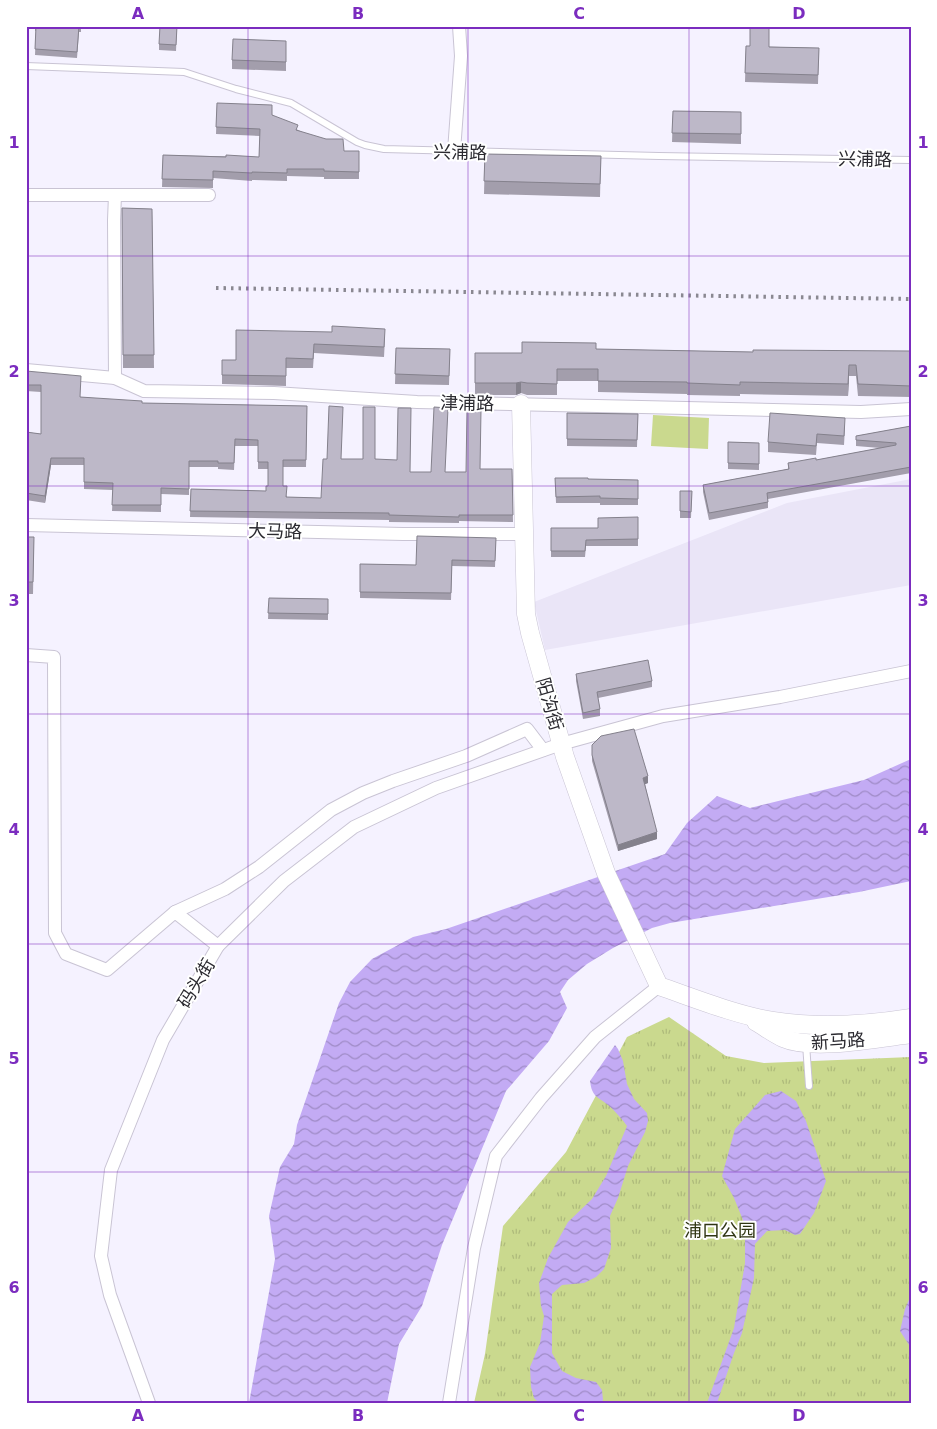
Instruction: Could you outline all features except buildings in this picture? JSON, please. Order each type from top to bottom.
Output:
[{"type":"street","points":[[454,152],[461,56],[459,26]]},
{"type":"street","points":[[26,195],[209,196]]},
{"type":"street","points":[[115,195],[116,378]]},
{"type":"street","name":"津浦路","points":[[26,370],[116,378],[144,391],[274,393],[417,402],[861,412],[911,409]]},
{"type":"street","name":"阳沟街","points":[[521,404],[526,614],[530,632],[561,744],[606,873],[659,986]]},
{"type":"street","name":"大马路","points":[[26,525],[403,534],[524,534]]},
{"type":"street","points":[[26,655],[54,657],[55,933],[66,954],[106,970],[175,912],[225,889],[259,867],[331,810],[363,793],[466,756],[527,729],[543,750]]},
{"type":"street","name":"码头街","points":[[149,1403],[110,1295],[101,1256],[111,1170],[163,1040],[218,946],[284,881],[354,827],[436,788],[543,750],[664,716],[780,697],[911,670]]},
{"type":"street","points":[[175,912],[218,946]]},
{"type":"street","points":[[449,1403],[474,1248],[496,1156],[541,1098],[595,1037],[659,986]]},
{"type":"street","name":"新马路","points":[[659,986],[743,1014],[771,1021],[804,1025],[861,1023],[911,1018]]},
{"type":"street","name":"新马路","points":[[743,1014],[784,1039],[806,1044],[846,1042],[911,1034]]},
{"type":"lane","name":"兴浦路","points":[[26,66],[184,72],[236,89],[292,103],[365,145],[384,150],[911,160]]},
{"type":"lane","points":[[804,1025],[809,1086]]},
{"type":"shaded area","points":[[911,479],[911,585],[545,650],[534,602],[787,503]]},
{"type":"green space","points":[[653,415],[709,418],[708,449],[651,446]]},
{"type":"green space","name":"浦口公园","points":[[669,1017],[726,1056],[764,1063],[911,1057],[911,1403],[474,1403],[485,1354],[503,1226],[566,1152],[627,1037]]},
{"type":"water","points":[[911,759],[911,881],[859,892],[670,923],[652,928],[587,964],[568,980],[560,992],[567,1008],[549,1041],[506,1091],[442,1245],[422,1306],[399,1344],[387,1403],[249,1403],[275,1259],[269,1216],[280,1167],[294,1144],[297,1125],[339,1003],[350,982],[372,959],[413,937],[446,929],[665,854],[687,823],[717,796],[750,808],[864,780]]},
{"type":"water","points":[[615,1045],[623,1061],[627,1084],[634,1099],[647,1113],[648,1121],[645,1132],[628,1166],[610,1216],[611,1248],[604,1269],[596,1277],[584,1283],[562,1285],[552,1294],[552,1353],[562,1371],[576,1378],[596,1382],[602,1390],[603,1400],[601,1403],[539,1403],[534,1398],[531,1387],[530,1367],[540,1343],[544,1316],[539,1283],[548,1258],[568,1222],[592,1199],[606,1176],[627,1126],[608,1105],[598,1098],[590,1081]]},
{"type":"water","points":[[781,1091],[796,1101],[806,1121],[826,1181],[814,1213],[800,1234],[795,1235],[785,1230],[767,1231],[755,1244],[754,1278],[742,1333],[717,1403],[707,1403],[734,1328],[745,1263],[745,1225],[734,1198],[722,1176],[735,1129],[765,1095]]},
{"type":"water","points":[[911,1295],[911,1348],[900,1331],[905,1309]]},
{"type":"railway","points":[[216,288],[911,299]]}]
